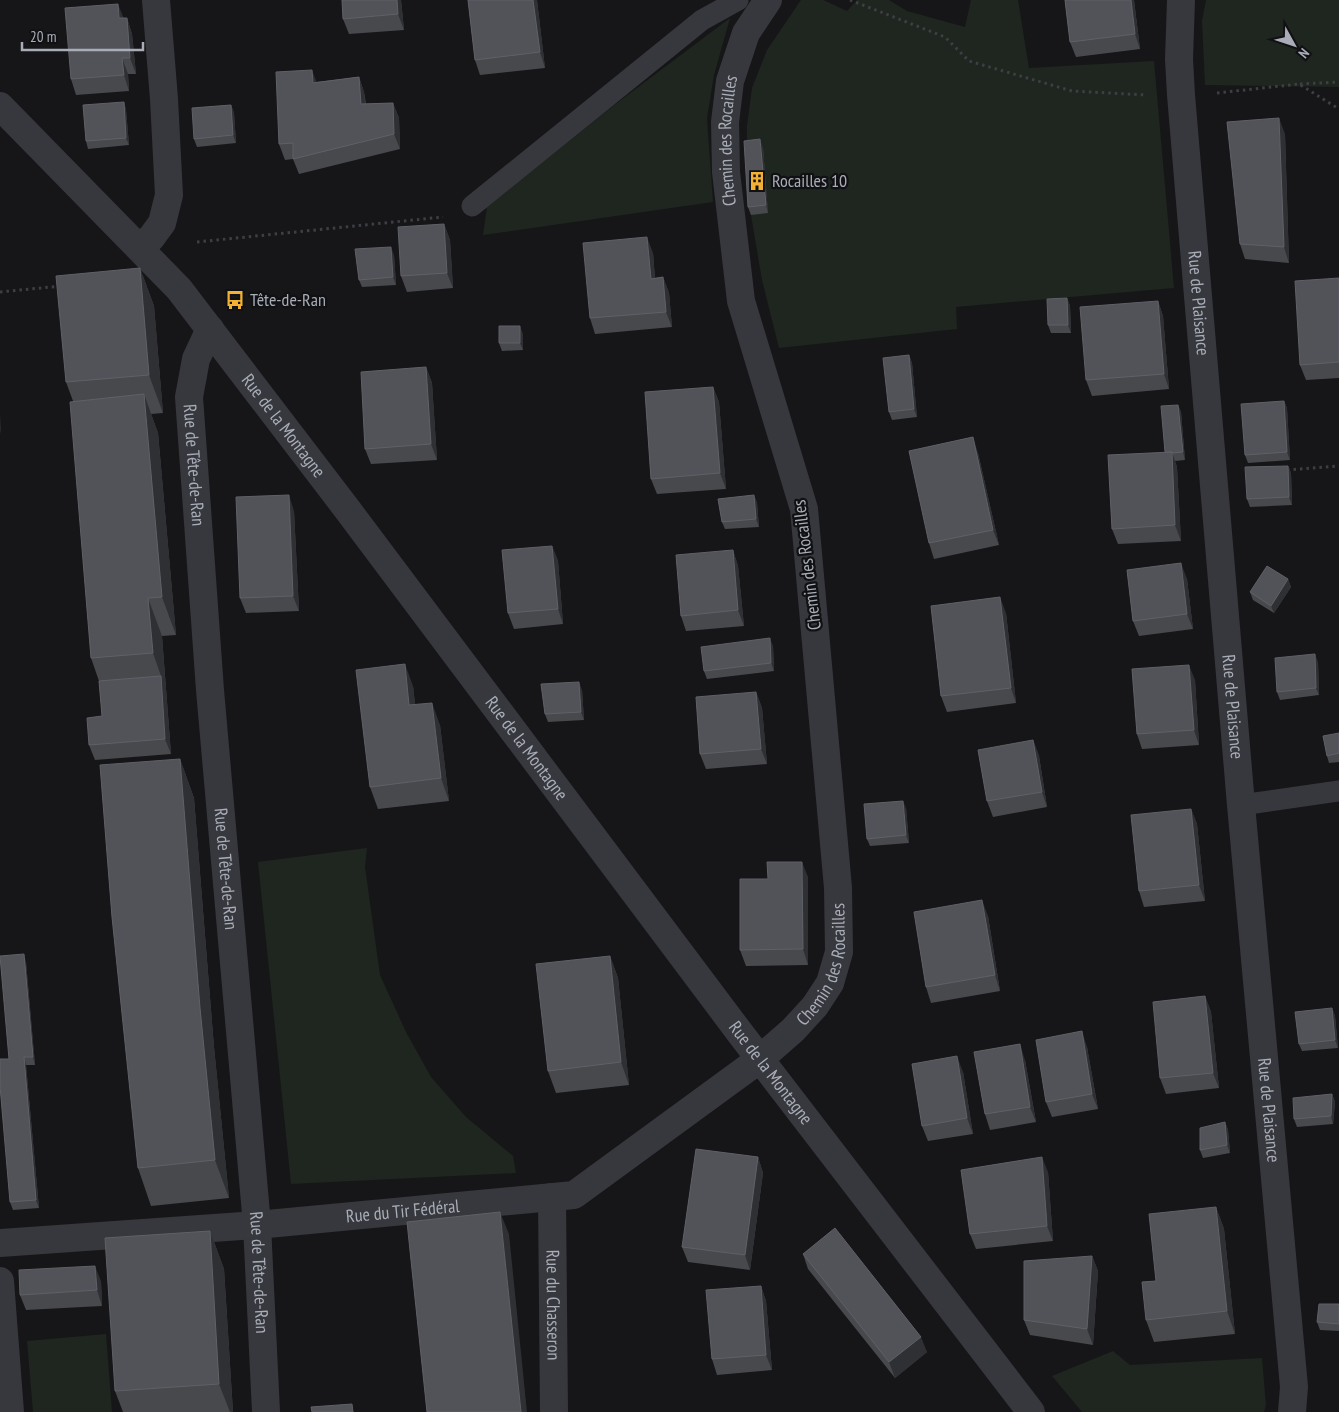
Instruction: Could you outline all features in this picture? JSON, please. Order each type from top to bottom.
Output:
[{"type":"street","points":[[139,247],[151,238],[162,223],[169,195],[156,0]]},
{"type":"street","name":"Chemin des Rocailles","points":[[760,1059],[815,1006],[830,983],[839,952],[838,888],[804,510],[741,302],[726,172],[724,122],[730,81],[746,32],[768,0]]},
{"type":"street","name":"Rue de Plaisance","points":[[1181,0],[1179,59],[1241,805],[1294,1387],[1292,1412]]},
{"type":"street","name":"Rue de la Montagne","points":[[0,106],[180,289],[760,1059],[1030,1412]]},
{"type":"street","name":"Rue de Tête-de-Ran","points":[[210,329],[196,359],[189,397],[210,690],[257,1225],[266,1412]]},
{"type":"street","name":"Rue du Tir Fédéral","points":[[0,1243],[257,1225],[574,1195],[760,1059]]},
{"type":"street","name":"Rue du Chasseron","points":[[552,1197],[554,1412]]},
{"type":"street","points":[[0,1281],[10,1412]]},
{"type":"lane","points":[[472,206],[702,20],[738,0]]},
{"type":"lane","points":[[1241,805],[1339,791]]},
{"type":"path","points":[[850,0],[946,37],[969,61],[1072,91],[1162,96],[1339,82]]},
{"type":"path","points":[[1299,84],[1339,109]]},
{"type":"path","points":[[197,242],[449,216],[472,206]]},
{"type":"path","points":[[0,292],[69,285]]},
{"type":"path","points":[[1284,470],[1339,466]]},
{"type":"shaded area","points":[[801,0],[823,0],[847,11],[857,0],[889,0],[907,11],[965,27],[971,0],[1018,0],[1029,68],[1154,61],[1174,288],[956,307],[957,329],[779,348],[762,280],[751,215],[747,126],[752,88],[767,50]]},
{"type":"shaded area","points":[[1206,0],[1339,0],[1339,87],[1205,85],[1202,21]]},
{"type":"shaded area","points":[[730,18],[714,75],[707,118],[713,202],[483,235],[487,207],[613,106]]},
{"type":"shaded area","points":[[367,848],[365,867],[380,975],[406,1032],[431,1077],[466,1117],[513,1156],[516,1173],[291,1184],[258,862]]},
{"type":"shaded area","points":[[106,1334],[112,1412],[33,1412],[27,1341]]},
{"type":"shaded area","points":[[1113,1351],[1130,1365],[1262,1358],[1266,1405],[1264,1412],[1082,1412],[1052,1376]]},
{"type":"building","points":[[342,0],[397,0],[398,14],[343,19]]},
{"type":"building","points":[[468,0],[533,0],[540,52],[475,60]]},
{"type":"building","points":[[1065,0],[1131,0],[1135,34],[1070,42]]},
{"type":"building","points":[[118,4],[119,18],[127,18],[130,58],[122,58],[124,75],[71,79],[65,8]]},
{"type":"building","points":[[312,70],[313,83],[359,77],[361,104],[393,103],[394,134],[293,159],[293,143],[279,144],[276,72]]},
{"type":"building","points":[[124,102],[126,138],[86,141],[83,105]]},
{"type":"building","points":[[231,105],[233,135],[194,139],[192,108]]},
{"type":"building","points":[[1279,118],[1284,247],[1240,244],[1227,122]]},
{"type":"building","name":"Rocailles 10","points":[[760,139],[766,205],[748,207],[744,141]]},
{"type":"building","points":[[444,224],[447,273],[401,276],[398,227]]},
{"type":"building","points":[[647,237],[651,279],[663,277],[666,312],[590,318],[583,243]]},
{"type":"building","points":[[391,247],[393,277],[359,280],[355,249]]},
{"type":"building","points":[[140,268],[149,375],[66,382],[56,276]]},
{"type":"building","points":[[1339,278],[1339,362],[1300,365],[1295,281]]},
{"type":"building","points":[[1067,298],[1068,325],[1048,325],[1047,299]]},
{"type":"building","points":[[1158,301],[1164,374],[1086,380],[1080,307]]},
{"type":"building","points":[[499,326],[520,326],[520,343],[499,343]]},
{"type":"building","points":[[909,355],[914,409],[889,412],[883,358]]},
{"type":"building","points":[[426,367],[431,444],[365,449],[361,372]]},
{"type":"building","points":[[713,387],[720,473],[651,479],[645,392]]},
{"type":"building","points":[[144,394],[162,597],[148,598],[153,653],[91,658],[70,402]]},
{"type":"building","points":[[1284,401],[1287,452],[1245,455],[1241,404]]},
{"type":"building","points":[[1178,405],[1183,452],[1165,452],[1161,406]]},
{"type":"building","points":[[973,437],[993,530],[929,543],[909,451]]},
{"type":"building","points":[[1172,452],[1175,525],[1112,529],[1108,455]]},
{"type":"building","points":[[1288,466],[1289,497],[1247,499],[1245,467]]},
{"type":"building","points":[[289,495],[293,596],[240,598],[236,497]]},
{"type":"building","points":[[754,495],[756,519],[722,522],[718,499]]},
{"type":"building","points":[[552,546],[558,609],[508,613],[502,550]]},
{"type":"building","points":[[733,550],[738,610],[681,616],[676,555]]},
{"type":"building","points":[[1181,563],[1187,614],[1133,621],[1127,570]]},
{"type":"building","points":[[1267,566],[1288,579],[1271,606],[1250,592]]},
{"type":"building","points":[[1000,597],[1011,688],[941,696],[931,606]]},
{"type":"building","points":[[770,638],[771,663],[704,671],[701,647]]},
{"type":"building","points":[[1315,654],[1316,688],[1277,692],[1275,658]]},
{"type":"building","points":[[405,664],[409,705],[432,703],[441,778],[370,787],[356,670]]},
{"type":"building","points":[[1189,665],[1194,730],[1137,734],[1132,669]]},
{"type":"building","points":[[161,676],[165,739],[89,745],[87,718],[102,716],[99,681]]},
{"type":"building","points":[[579,682],[581,712],[545,714],[541,684]]},
{"type":"building","points":[[756,692],[761,749],[700,754],[696,697]]},
{"type":"building","points":[[1339,733],[1339,753],[1327,756],[1323,736]]},
{"type":"building","points":[[1033,740],[1042,792],[987,801],[978,750]]},
{"type":"building","points":[[180,759],[200,1008],[215,1160],[138,1168],[112,917],[100,765]]},
{"type":"building","points":[[903,801],[906,835],[867,839],[864,804]]},
{"type":"building","points":[[1191,809],[1199,885],[1139,891],[1131,815]]},
{"type":"building","points":[[767,862],[802,862],[803,949],[740,950],[740,879],[768,879]]},
{"type":"building","points":[[982,900],[995,975],[926,987],[914,912]]},
{"type":"building","points":[[24,954],[33,1057],[24,1057],[36,1200],[10,1202],[0,1086],[0,1059],[9,1059],[0,956]]},
{"type":"building","points":[[610,956],[621,1062],[548,1071],[536,964]]},
{"type":"building","points":[[1205,996],[1213,1073],[1160,1078],[1153,1002]]},
{"type":"building","points":[[1332,1008],[1335,1040],[1299,1044],[1295,1012]]},
{"type":"building","points":[[1082,1031],[1092,1094],[1046,1102],[1036,1040]]},
{"type":"building","points":[[1020,1044],[1030,1107],[985,1114],[974,1052]]},
{"type":"building","points":[[957,1056],[967,1118],[922,1126],[912,1064]]},
{"type":"building","points":[[1332,1094],[1331,1116],[1294,1119],[1293,1098]]},
{"type":"building","points":[[1225,1122],[1227,1145],[1200,1150],[1200,1128]]},
{"type":"building","points":[[696,1149],[758,1157],[745,1255],[682,1247]]},
{"type":"building","points":[[1042,1157],[1047,1226],[970,1234],[961,1170]]},
{"type":"building","points":[[1216,1207],[1227,1311],[1146,1320],[1142,1282],[1156,1281],[1149,1214]]},
{"type":"building","points":[[500,1212],[521,1412],[427,1412],[407,1222]]},
{"type":"building","points":[[835,1228],[921,1337],[889,1362],[803,1254]]},
{"type":"building","points":[[210,1231],[219,1384],[115,1391],[105,1238]]},
{"type":"building","points":[[1092,1256],[1087,1329],[1024,1320],[1024,1261]]},
{"type":"building","points":[[95,1266],[97,1290],[20,1295],[19,1270]]},
{"type":"building","points":[[761,1286],[766,1355],[712,1359],[706,1290]]},
{"type":"building","points":[[1319,1304],[1339,1304],[1339,1324],[1317,1322]]},
{"type":"building","points":[[352,1404],[353,1412],[312,1412],[311,1407]]},
{"type":"place","name":"Rocailles 10","points":[[757,181]]},
{"type":"place","name":"Tête-de-Ran","points":[[235,300]]}]
